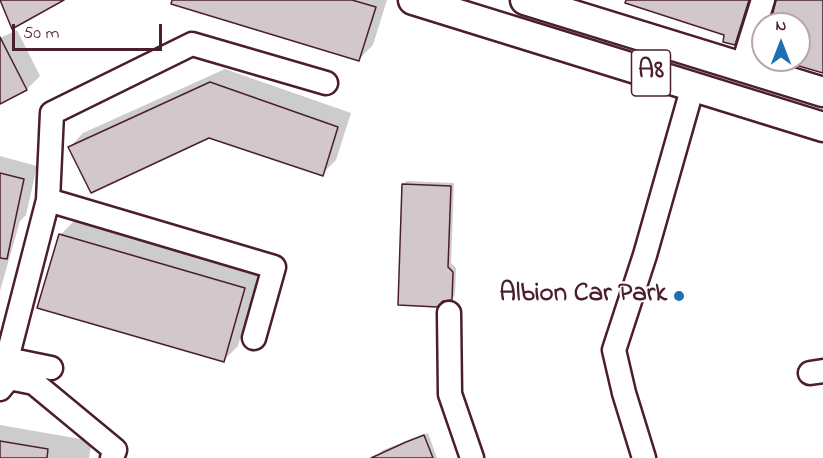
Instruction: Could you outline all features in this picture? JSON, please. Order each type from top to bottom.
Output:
[{"type":"main road","name":"A8","points":[[413,0],[823,127]]},
{"type":"main road","name":"A8","points":[[525,0],[823,92]]},
{"type":"lane","points":[[742,67],[763,0]]},
{"type":"lane","points":[[4,375],[48,200],[52,113],[192,44],[326,83]]},
{"type":"lane","points":[[644,458],[614,350],[651,236],[693,86]]},
{"type":"lane","points":[[48,200],[274,267],[254,338]]},
{"type":"lane","points":[[449,313],[450,394],[472,458]]},
{"type":"lane","points":[[4,375],[51,368]]},
{"type":"lane","points":[[4,375],[34,383],[115,450],[112,458]]},
{"type":"building","points":[[0,0],[64,0],[12,29]]},
{"type":"building","points":[[172,0],[352,0],[376,7],[359,61],[171,4]]},
{"type":"building","points":[[626,0],[749,0],[735,45],[723,42],[724,35],[625,3]]},
{"type":"building","points":[[776,0],[823,0],[823,73],[811,70],[811,12],[773,12]]},
{"type":"building","points":[[0,37],[27,90],[0,104]]},
{"type":"building","points":[[210,82],[338,127],[323,176],[209,138],[91,193],[68,147]]},
{"type":"building","points":[[0,173],[24,179],[7,259],[0,258]]},
{"type":"building","points":[[402,184],[451,186],[448,267],[453,272],[452,300],[443,301],[437,307],[398,305]]},
{"type":"building","points":[[59,234],[245,288],[224,362],[37,308]]},
{"type":"building","points":[[424,435],[433,458],[371,458],[406,442]]},
{"type":"building","points":[[0,441],[48,449],[47,458],[0,458]]},
{"type":"place","name":"Albion Car Park","points":[[679,296]]}]
